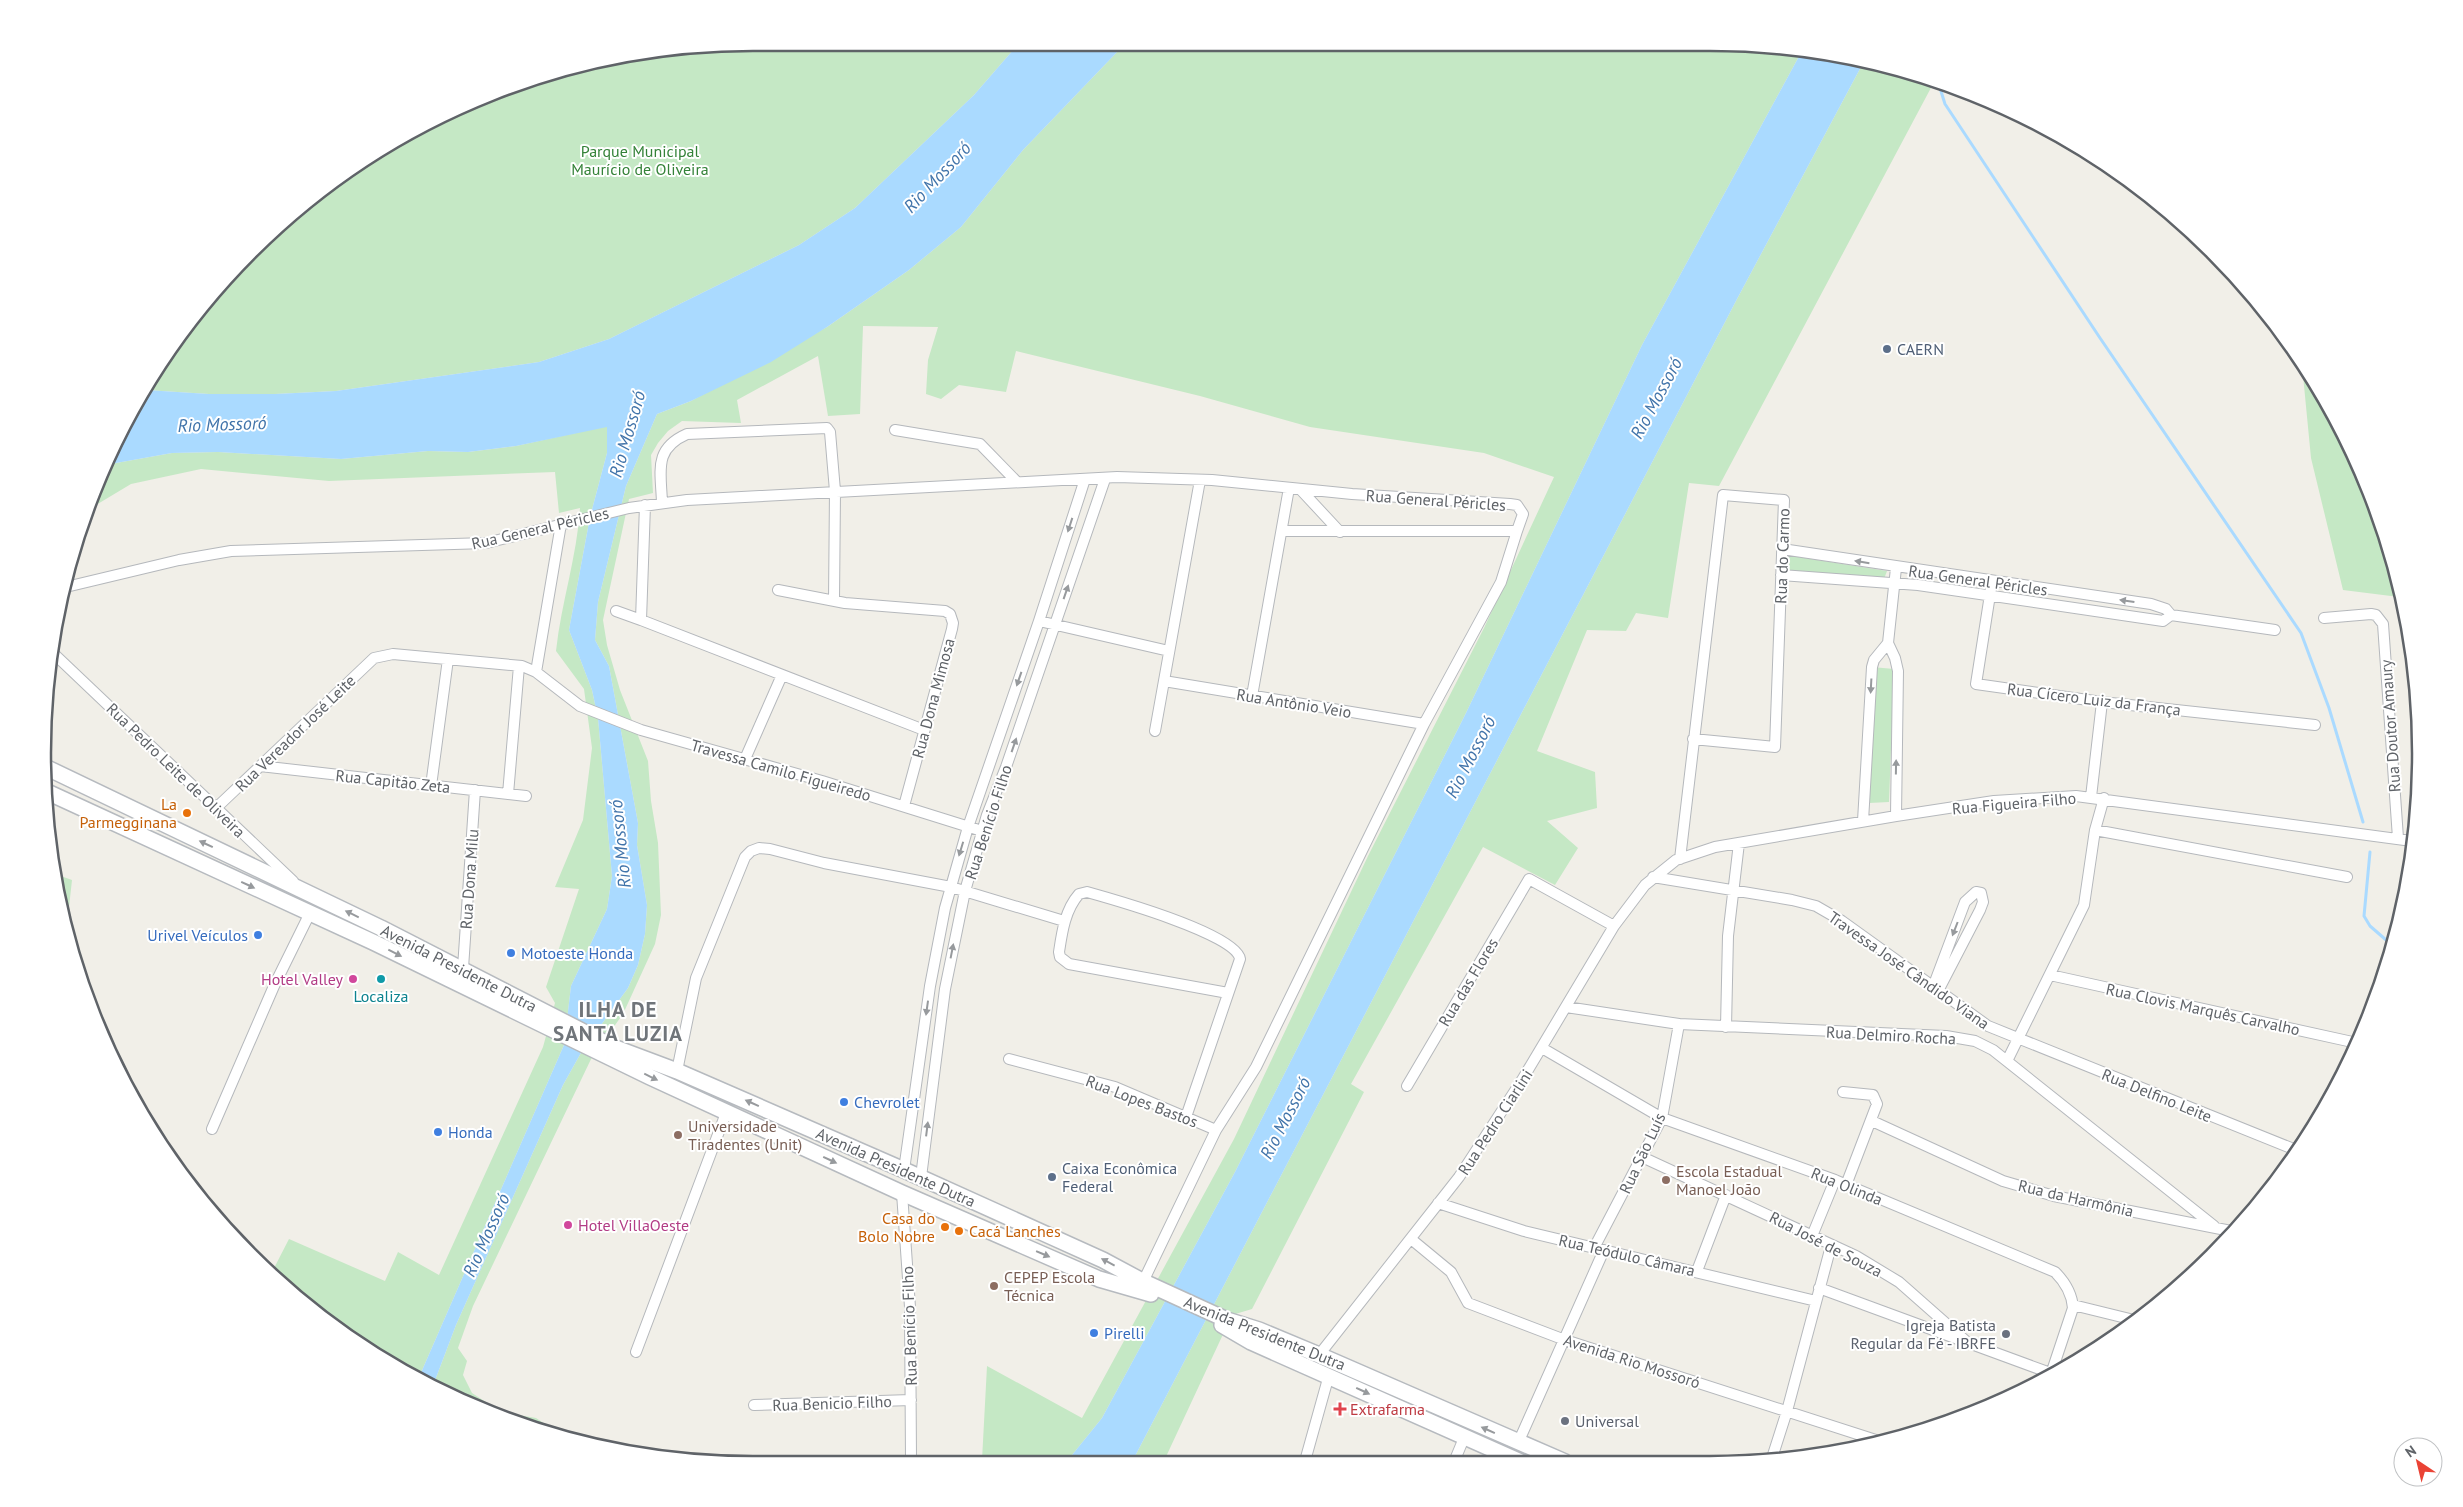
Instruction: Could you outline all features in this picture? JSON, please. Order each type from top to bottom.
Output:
[{"type":"main road","name":"Avenida Presidente Dutra","points":[[52,773],[300,889],[462,968],[549,1021]]},
{"type":"main road","name":"Avenida Presidente Dutra","points":[[53,795],[549,1021],[610,1051],[726,1113],[902,1193],[1099,1279],[1146,1287]]},
{"type":"main road","points":[[373,942],[381,928]]},
{"type":"main road","name":"Avenida Presidente Dutra","points":[[610,1051],[677,1071],[904,1170],[1103,1260],[1146,1287],[1225,1323],[1251,1342],[1329,1375],[1507,1456]]},
{"type":"main road","points":[[808,1149],[816,1132]]},
{"type":"main road","name":"Avenida Presidente Dutra","points":[[1225,1323],[1259,1330],[1550,1456]]},
{"type":"street","points":[[662,503],[661,456],[668,445],[687,434],[827,428],[830,432],[835,491],[834,601]]},
{"type":"street","points":[[895,430],[980,444],[1017,482]]},
{"type":"street","name":"Rua General Péricles","points":[[72,586],[170,562],[231,551],[468,545],[507,538],[629,508],[662,503],[835,491],[1105,478],[1200,480],[1510,504],[1522,510],[1517,531],[1282,531]]},
{"type":"street","name":"Rua Benício Filho","points":[[921,1178],[949,969],[965,891],[982,831],[1105,478]]},
{"type":"street","name":"Rua Benício Filho","points":[[904,1170],[934,966],[950,887],[968,827],[1039,621],[1085,479]]},
{"type":"street","points":[[1155,731],[1200,480]]},
{"type":"street","points":[[1252,696],[1289,488]]},
{"type":"street","points":[[1300,489],[1340,532]]},
{"type":"street","name":"Rua do Carmo","points":[[1680,859],[1693,739],[1723,495],[1784,500],[1775,747],[1693,739]]},
{"type":"street","points":[[641,620],[645,506]]},
{"type":"street","points":[[536,672],[561,524]]},
{"type":"street","points":[[1146,1287],[1216,1130],[1256,1067],[1424,724],[1501,582],[1517,531]]},
{"type":"street","name":"Rua General Péricles","points":[[1782,550],[2151,604],[2166,609],[2171,615],[2275,630]]},
{"type":"street","points":[[1896,568],[1888,643],[1895,658],[1898,671],[1896,816]]},
{"type":"street","name":"Rua General Péricles","points":[[1781,575],[1895,583],[2163,621],[2171,615]]},
{"type":"street","name":"Rua Cícero Luiz da França","points":[[1992,582],[1976,684],[2102,702],[2315,725]]},
{"type":"street","name":"Rua Dona Mimosa","points":[[778,590],[834,601],[945,611],[950,614],[953,623],[952,629],[904,806]]},
{"type":"street","points":[[616,611],[924,730]]},
{"type":"street","name":"Rua Doutor Amaury","points":[[2324,618],[2376,615],[2383,624],[2398,838]]},
{"type":"street","points":[[1039,621],[1169,651]]},
{"type":"street","points":[[1863,821],[1872,668],[1874,660],[1888,643]]},
{"type":"street","name":"Travessa Camilo Figueiredo","points":[[374,658],[393,654],[520,666],[536,672],[580,706],[641,730],[904,806],[982,831]]},
{"type":"street","name":"Rua Pedro Leite de Oliveira","points":[[58,657],[300,889]]},
{"type":"street","name":"Rua Vereador José Leite","points":[[216,808],[374,658]]},
{"type":"street","points":[[431,786],[448,659]]},
{"type":"street","points":[[508,794],[520,666]]},
{"type":"street","points":[[745,759],[782,675]]},
{"type":"street","name":"Rua Antônio Veio","points":[[1164,681],[1424,724]]},
{"type":"street","points":[[2091,797],[2102,702]]},
{"type":"street","name":"Rua Capitão Zeta","points":[[260,766],[526,796]]},
{"type":"street","name":"Rua Dona Milu","points":[[462,968],[475,790]]},
{"type":"street","name":"Rua Figueira Filho","points":[[1653,877],[1694,852],[1738,843],[1863,821],[2003,800],[2076,796],[2104,798],[2406,840]]},
{"type":"street","points":[[2007,1061],[2084,906],[2095,830],[2104,798]]},
{"type":"street","points":[[2095,830],[2347,877]]},
{"type":"street","points":[[1726,1027],[1728,936],[1738,843]]},
{"type":"street","points":[[677,1071],[696,978],[745,857],[751,850],[759,848],[770,849],[824,863],[950,887],[1064,921]]},
{"type":"street","name":"Travessa José Cândido Viana","points":[[1653,877],[1792,900],[1830,913],[1988,1026],[2017,1040]]},
{"type":"street","name":"Rua Pedro Ciarlini","points":[[1319,1355],[1459,1178],[1542,1048],[1614,926],[1653,877]]},
{"type":"street","name":"Rua das Flores","points":[[1407,1086],[1529,879],[1614,926]]},
{"type":"street","points":[[1186,1117],[1228,993],[1240,955],[1229,945],[1162,914],[1087,892],[1079,894],[1075,898],[1064,921],[1058,952],[1064,961],[1069,964],[1228,993]]},
{"type":"street","points":[[1976,892],[1981,893],[1983,902],[1980,910],[1935,989],[1965,902],[1970,895],[1976,892]]},
{"type":"street","points":[[212,1129],[274,986],[310,913]]},
{"type":"street","points":[[934,966],[949,969]]},
{"type":"street","name":"Rua Clovis Marquês Carvalho","points":[[2050,975],[2349,1041]]},
{"type":"street","name":"Rua Delmiro Rocha","points":[[1566,1007],[1679,1024],[1946,1036],[1975,1041],[1993,1050],[2214,1226]]},
{"type":"street","name":"Rua São Luís","points":[[1518,1443],[1565,1340],[1599,1249],[1662,1118],[1679,1024]]},
{"type":"street","name":"Rua Delfino Leite","points":[[2017,1040],[2290,1148]]},
{"type":"street","name":"Rua Olinda","points":[[1542,1048],[1662,1118],[1835,1180],[2054,1272],[2067,1288],[2073,1305]]},
{"type":"street","name":"Rua Lopes Bastos","points":[[1009,1059],[1115,1087],[1216,1130]]},
{"type":"street","points":[[916,1083],[932,1085]]},
{"type":"street","points":[[1843,1092],[1873,1095],[1878,1104],[1846,1185]]},
{"type":"street","points":[[636,1352],[726,1113]]},
{"type":"street","name":"Rua da Harmônia","points":[[1872,1121],[2003,1181],[2054,1196],[2225,1229]]},
{"type":"street","name":"Rua José de Souza","points":[[1642,1157],[1856,1256],[1899,1282],[1967,1342]]},
{"type":"street","points":[[1812,1236],[1835,1180]]},
{"type":"street","name":"Rua Benício Filho","points":[[902,1193],[910,1308],[911,1456]]},
{"type":"street","points":[[1697,1271],[1726,1195]]},
{"type":"street","name":"Rua Teódulo Câmara","points":[[1438,1203],[1524,1231],[1816,1301]]},
{"type":"street","name":"Avenida Rio Mossoró","points":[[1411,1239],[1451,1272],[1468,1303],[1565,1340],[1868,1437]]},
{"type":"street","points":[[1773,1452],[1787,1410],[1831,1246]]},
{"type":"street","name":"Rua José de Souza","points":[[1819,1288],[2044,1371]]},
{"type":"street","points":[[2055,1365],[2073,1305],[2127,1318]]},
{"type":"street","points":[[1306,1456],[1329,1375]]},
{"type":"street","name":"Rua Benicio Filho","points":[[754,1405],[911,1400]]},
{"type":"street","points":[[1456,1456],[1464,1438]]},
{"type":"green space","name":"Parque Municipal Maurício de Oliveira","points":[[754,51],[1012,51],[974,95],[855,208],[799,245],[609,339],[539,362],[336,391],[275,394],[209,394],[152,390],[196,326],[257,257],[326,196],[363,170],[402,145],[485,105],[572,75],[662,57]]},
{"type":"green space","points":[[1118,51],[1710,51],[1799,57],[1642,345],[1466,713],[1235,1172],[1102,1418],[1071,1456],[982,1456],[987,1366],[1082,1418],[1234,1139],[1368,856],[1484,628],[1554,477],[1484,453],[1310,427],[1200,396],[1016,351],[1006,392],[959,385],[941,399],[926,394],[928,360],[938,327],[863,326],[860,414],[828,416],[818,356],[737,400],[741,423],[682,421],[668,431],[651,455],[653,493],[629,499],[603,620],[607,645],[620,690],[648,761],[651,801],[658,843],[661,915],[655,944],[623,1014],[592,1057],[473,1306],[458,1348],[467,1361],[463,1375],[472,1393],[487,1403],[485,1402],[435,1379],[456,1325],[563,1085],[582,1051],[628,988],[638,965],[645,934],[647,905],[637,845],[638,823],[609,666],[595,640],[598,602],[626,486],[657,414],[691,401],[827,327],[909,270],[961,227],[1023,150]]},
{"type":"green space","points":[[1860,68],[1891,75],[1931,88],[1719,486],[1689,483],[1668,618],[1636,613],[1626,631],[1587,630],[1537,751],[1595,772],[1597,808],[1547,821],[1578,848],[1555,885],[1483,847],[1351,1084],[1364,1092],[1252,1309],[1232,1315],[1166,1456],[1135,1456],[1737,299]]},
{"type":"green space","points":[[2303,379],[2318,402],[2358,485],[2374,528],[2394,596],[2343,590],[2311,458]]},
{"type":"green space","points":[[607,426],[607,453],[590,517],[569,630],[592,690],[598,718],[612,876],[607,909],[571,986],[564,1045],[421,1372],[402,1362],[326,1311],[275,1267],[289,1239],[385,1281],[398,1252],[439,1275],[543,1047],[555,1003],[546,987],[579,889],[555,887],[583,820],[592,748],[584,689],[556,651],[561,615],[576,544],[580,508],[559,513],[555,472],[329,481],[201,469],[131,484],[98,504],[115,463],[172,453],[218,452],[341,459],[428,451],[468,452],[516,446]]},
{"type":"green space","points":[[1786,555],[1887,571],[1884,579],[1786,570]]},
{"type":"green space","points":[[1872,667],[1894,669],[1889,802],[1869,803]]},
{"type":"green space","points":[[63,877],[72,880],[69,908]]},
{"type":"green space","points":[[521,1415],[536,1418],[543,1423]]},
{"type":"water","name":"Rio Mossoró","points":[[1012,51],[1118,51],[1023,150],[961,227],[909,270],[827,327],[771,362],[691,401],[657,414],[626,486],[598,602],[595,640],[609,666],[638,823],[637,845],[647,905],[645,934],[638,965],[628,988],[582,1051],[563,1085],[456,1325],[435,1379],[421,1372],[564,1045],[571,986],[607,909],[612,876],[598,718],[592,690],[569,630],[590,517],[607,453],[607,427],[516,446],[468,452],[428,451],[341,459],[218,452],[172,453],[115,463],[152,390],[209,394],[275,394],[336,391],[539,362],[609,339],[799,245],[855,208],[974,95]]},
{"type":"water","name":"Rio Mossoró","points":[[1799,57],[1860,68],[1737,299],[1135,1456],[1071,1456],[1102,1418],[1235,1172],[1466,713],[1642,345]]},
{"type":"waterway","points":[[1941,91],[1945,104],[2100,338],[2301,633],[2329,708],[2363,822]]},
{"type":"waterway","points":[[2370,852],[2364,916],[2370,926],[2386,940]]},
{"type":"place","name":"CAERN","points":[[1887,349]]},
{"type":"place","name":"La Parmegginana","points":[[187,813]]},
{"type":"place","name":"Urivel Veículos","points":[[258,935]]},
{"type":"place","name":"Motoeste Honda","points":[[511,953]]},
{"type":"place","name":"Hotel Valley","points":[[353,979]]},
{"type":"place","name":"Localiza","points":[[381,979]]},
{"type":"place","name":"Chevrolet","points":[[844,1102]]},
{"type":"place","name":"Honda","points":[[438,1132]]},
{"type":"place","name":"Universidade Tiradentes (Unit)","points":[[678,1135]]},
{"type":"place","name":"Caixa Econômica Federal","points":[[1052,1177]]},
{"type":"place","name":"Escola Estadual Manoel João","points":[[1666,1180]]},
{"type":"place","name":"Hotel VillaOeste","points":[[568,1225]]},
{"type":"place","name":"Casa do Bolo Nobre","points":[[945,1227]]},
{"type":"place","name":"Cacá Lanches","points":[[959,1231]]},
{"type":"place","name":"CEPEP Escola Técnica","points":[[994,1286]]},
{"type":"place","name":"Pirelli","points":[[1094,1333]]},
{"type":"place","name":"Igreja Batista Regular da Fé - IBRFE","points":[[2006,1334]]},
{"type":"place","name":"Extrafarma","points":[[1340,1409]]},
{"type":"place","name":"Universal","points":[[1565,1421]]},
{"type":"district","name":"ILHA DE SANTA LUZIA","points":[[618,1021]]}]
